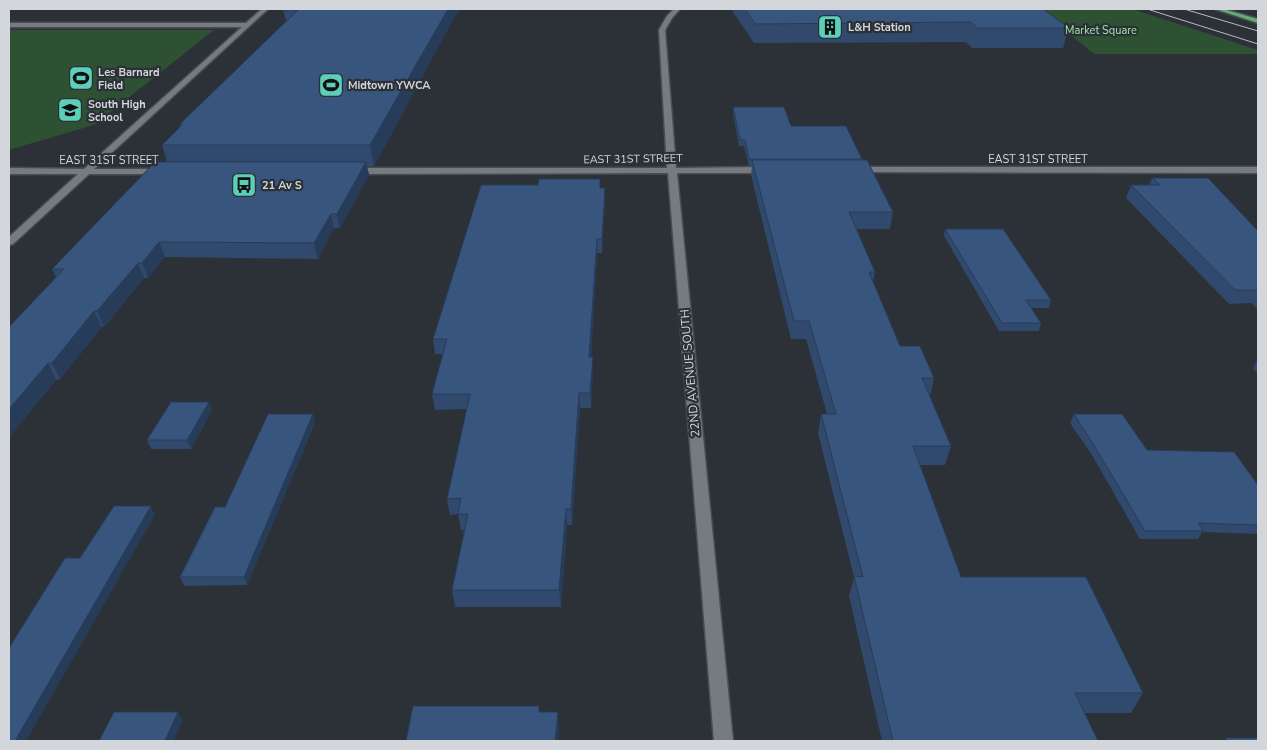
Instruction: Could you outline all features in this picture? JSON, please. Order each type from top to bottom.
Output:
[{"type":"main road","points":[[1218,9],[1258,21]]},
{"type":"street","points":[[9,242],[265,9]]},
{"type":"street","name":"22ND AVENUE SOUTH","points":[[677,9],[669,17],[662,30],[672,170],[724,741]]},
{"type":"street","points":[[9,25],[246,25]]},
{"type":"street","name":"EAST 31ST STREET","points":[[340,171],[775,170]]},
{"type":"street","name":"EAST 31ST STREET","points":[[844,170],[1258,170]]},
{"type":"street","name":"EAST 31ST STREET","points":[[9,172],[174,172]]},
{"type":"green space","name":"Market Square","points":[[1038,9],[1132,9],[1258,50],[1258,54],[1094,54]]},
{"type":"green space","name":"Les Barnard Field","points":[[9,30],[214,30],[94,125],[9,150]]},
{"type":"building","name":"Midtown YWCA","points":[[284,9],[448,9],[370,145],[162,145],[183,124],[180,124],[298,10]]},
{"type":"building","points":[[745,9],[1043,9],[1069,28],[977,28],[971,22],[755,24]]},
{"type":"building","points":[[733,107],[784,107],[791,126],[846,126],[862,159],[749,159],[745,140],[740,140]]},
{"type":"building","points":[[752,160],[867,160],[893,212],[849,212],[875,272],[869,272],[900,346],[920,346],[934,378],[922,378],[951,446],[913,446],[961,577],[1086,577],[1143,693],[1075,693],[1098,741],[893,741],[854,576],[863,577],[821,414],[836,414],[809,321],[794,321]]},
{"type":"building","points":[[155,162],[366,162],[337,214],[331,214],[314,243],[159,242],[142,263],[138,263],[97,311],[94,311],[52,363],[48,363],[9,409],[9,327],[64,269],[52,269]]},
{"type":"building","points":[[1152,178],[1208,178],[1258,231],[1258,290],[1235,290],[1131,185],[1160,185]]},
{"type":"building","points":[[539,179],[600,179],[600,188],[605,188],[602,239],[597,239],[589,357],[593,357],[590,393],[579,393],[571,509],[566,509],[559,590],[452,590],[468,514],[458,514],[461,498],[447,499],[470,394],[432,394],[447,339],[433,339],[481,185],[538,185]]},
{"type":"building","points":[[945,229],[1003,229],[1051,300],[1026,300],[1041,323],[1002,323]]},
{"type":"building","points":[[171,402],[209,402],[187,440],[147,440]]},
{"type":"building","points":[[268,414],[313,414],[244,577],[180,577],[215,507],[225,507]]},
{"type":"building","points":[[1074,414],[1122,414],[1147,450],[1234,452],[1258,485],[1258,525],[1198,523],[1203,531],[1145,531]]},
{"type":"building","points":[[114,506],[151,506],[15,741],[9,741],[9,648],[65,558],[80,558]]},
{"type":"building","points":[[413,706],[539,706],[539,712],[558,712],[555,741],[406,741]]},
{"type":"building","points":[[114,712],[178,712],[165,741],[99,741]]},
{"type":"building","points":[[1225,738],[1258,738],[1258,741],[1227,741]]},
{"type":"tram line","points":[[1147,9],[1258,44]]},
{"type":"tram line","points":[[1184,9],[1258,31]]},
{"type":"place","name":"L&H Station","points":[[830,27]]},
{"type":"place","name":"Les Barnard Field","points":[[81,78]]},
{"type":"place","name":"Midtown YWCA","points":[[331,85]]},
{"type":"place","name":"South High School","points":[[70,110]]},
{"type":"place","name":"21 Av S","points":[[244,185]]}]
